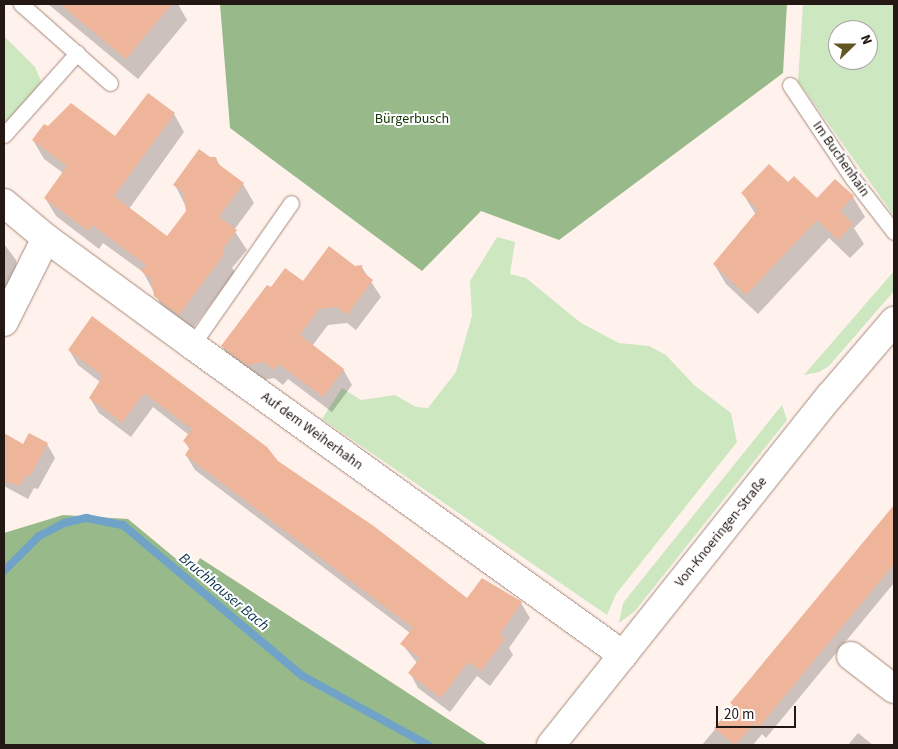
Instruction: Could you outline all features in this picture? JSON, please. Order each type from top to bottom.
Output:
[{"type":"street","name":"Auf dem Weiherhahn","points":[[4,203],[46,238],[192,345],[623,655]]},
{"type":"street","points":[[4,322],[46,238]]},
{"type":"street","name":"Von-Knoeringen-Straße","points":[[551,745],[830,396],[894,322]]},
{"type":"street","points":[[851,656],[894,689]]},
{"type":"lane","points":[[21,4],[110,83]]},
{"type":"lane","points":[[4,134],[77,53]]},
{"type":"lane","name":"Im Buchenhain","points":[[790,85],[853,179],[894,232]]},
{"type":"lane","points":[[192,345],[291,203]]},
{"type":"green space","name":"Bürgerbusch","points":[[220,4],[787,4],[783,73],[559,240],[481,211],[422,271],[230,128]]},
{"type":"green space","points":[[803,4],[894,4],[894,216],[798,81]]},
{"type":"green space","points":[[4,36],[35,67],[42,83],[4,124]]},
{"type":"green space","points":[[497,237],[515,242],[510,274],[526,278],[581,323],[619,343],[649,346],[666,355],[694,385],[731,413],[737,442],[616,594],[607,615],[322,419],[342,388],[361,400],[395,395],[416,407],[428,408],[456,372],[472,316],[470,281]]},
{"type":"green space","points":[[894,271],[894,291],[829,366],[819,372],[804,375]]},
{"type":"green space","points":[[782,405],[787,420],[635,611],[619,623],[623,603]]},
{"type":"green space","points":[[63,515],[128,519],[192,572],[200,558],[488,745],[4,745],[4,533]]},
{"type":"building","points":[[60,4],[172,4],[126,59]]},
{"type":"building","points":[[148,93],[175,113],[114,196],[167,236],[186,211],[183,192],[173,185],[199,149],[210,157],[216,157],[217,163],[244,183],[219,217],[237,230],[222,250],[225,253],[179,315],[154,296],[151,279],[141,271],[146,265],[92,225],[88,231],[44,198],[67,166],[32,140],[44,124],[48,126],[71,103],[115,136]]},
{"type":"building","points":[[769,164],[788,182],[794,176],[817,198],[835,179],[854,196],[840,211],[853,224],[838,240],[817,220],[746,295],[713,264],[758,210],[741,193]]},
{"type":"building","points":[[329,246],[355,266],[362,265],[363,272],[373,280],[347,315],[337,307],[319,309],[300,335],[344,369],[323,397],[279,364],[274,370],[264,362],[247,365],[221,346],[267,285],[271,287],[285,268],[303,281]]},
{"type":"building","points":[[92,316],[267,447],[278,461],[375,527],[467,598],[482,578],[522,602],[500,634],[505,639],[481,671],[468,662],[441,698],[408,673],[420,658],[400,644],[413,628],[185,455],[190,447],[183,441],[192,429],[144,393],[122,423],[89,398],[103,376],[68,350]]},
{"type":"building","points":[[4,433],[23,444],[29,433],[48,443],[30,476],[26,475],[20,486],[4,481]]},
{"type":"building","points":[[894,505],[894,564],[759,727],[755,723],[735,745],[714,728],[733,705],[730,703]]},
{"type":"waterway","name":"Bruchhauser Bach","points":[[4,571],[39,536],[64,523],[86,518],[123,525],[301,675],[428,745]]}]
